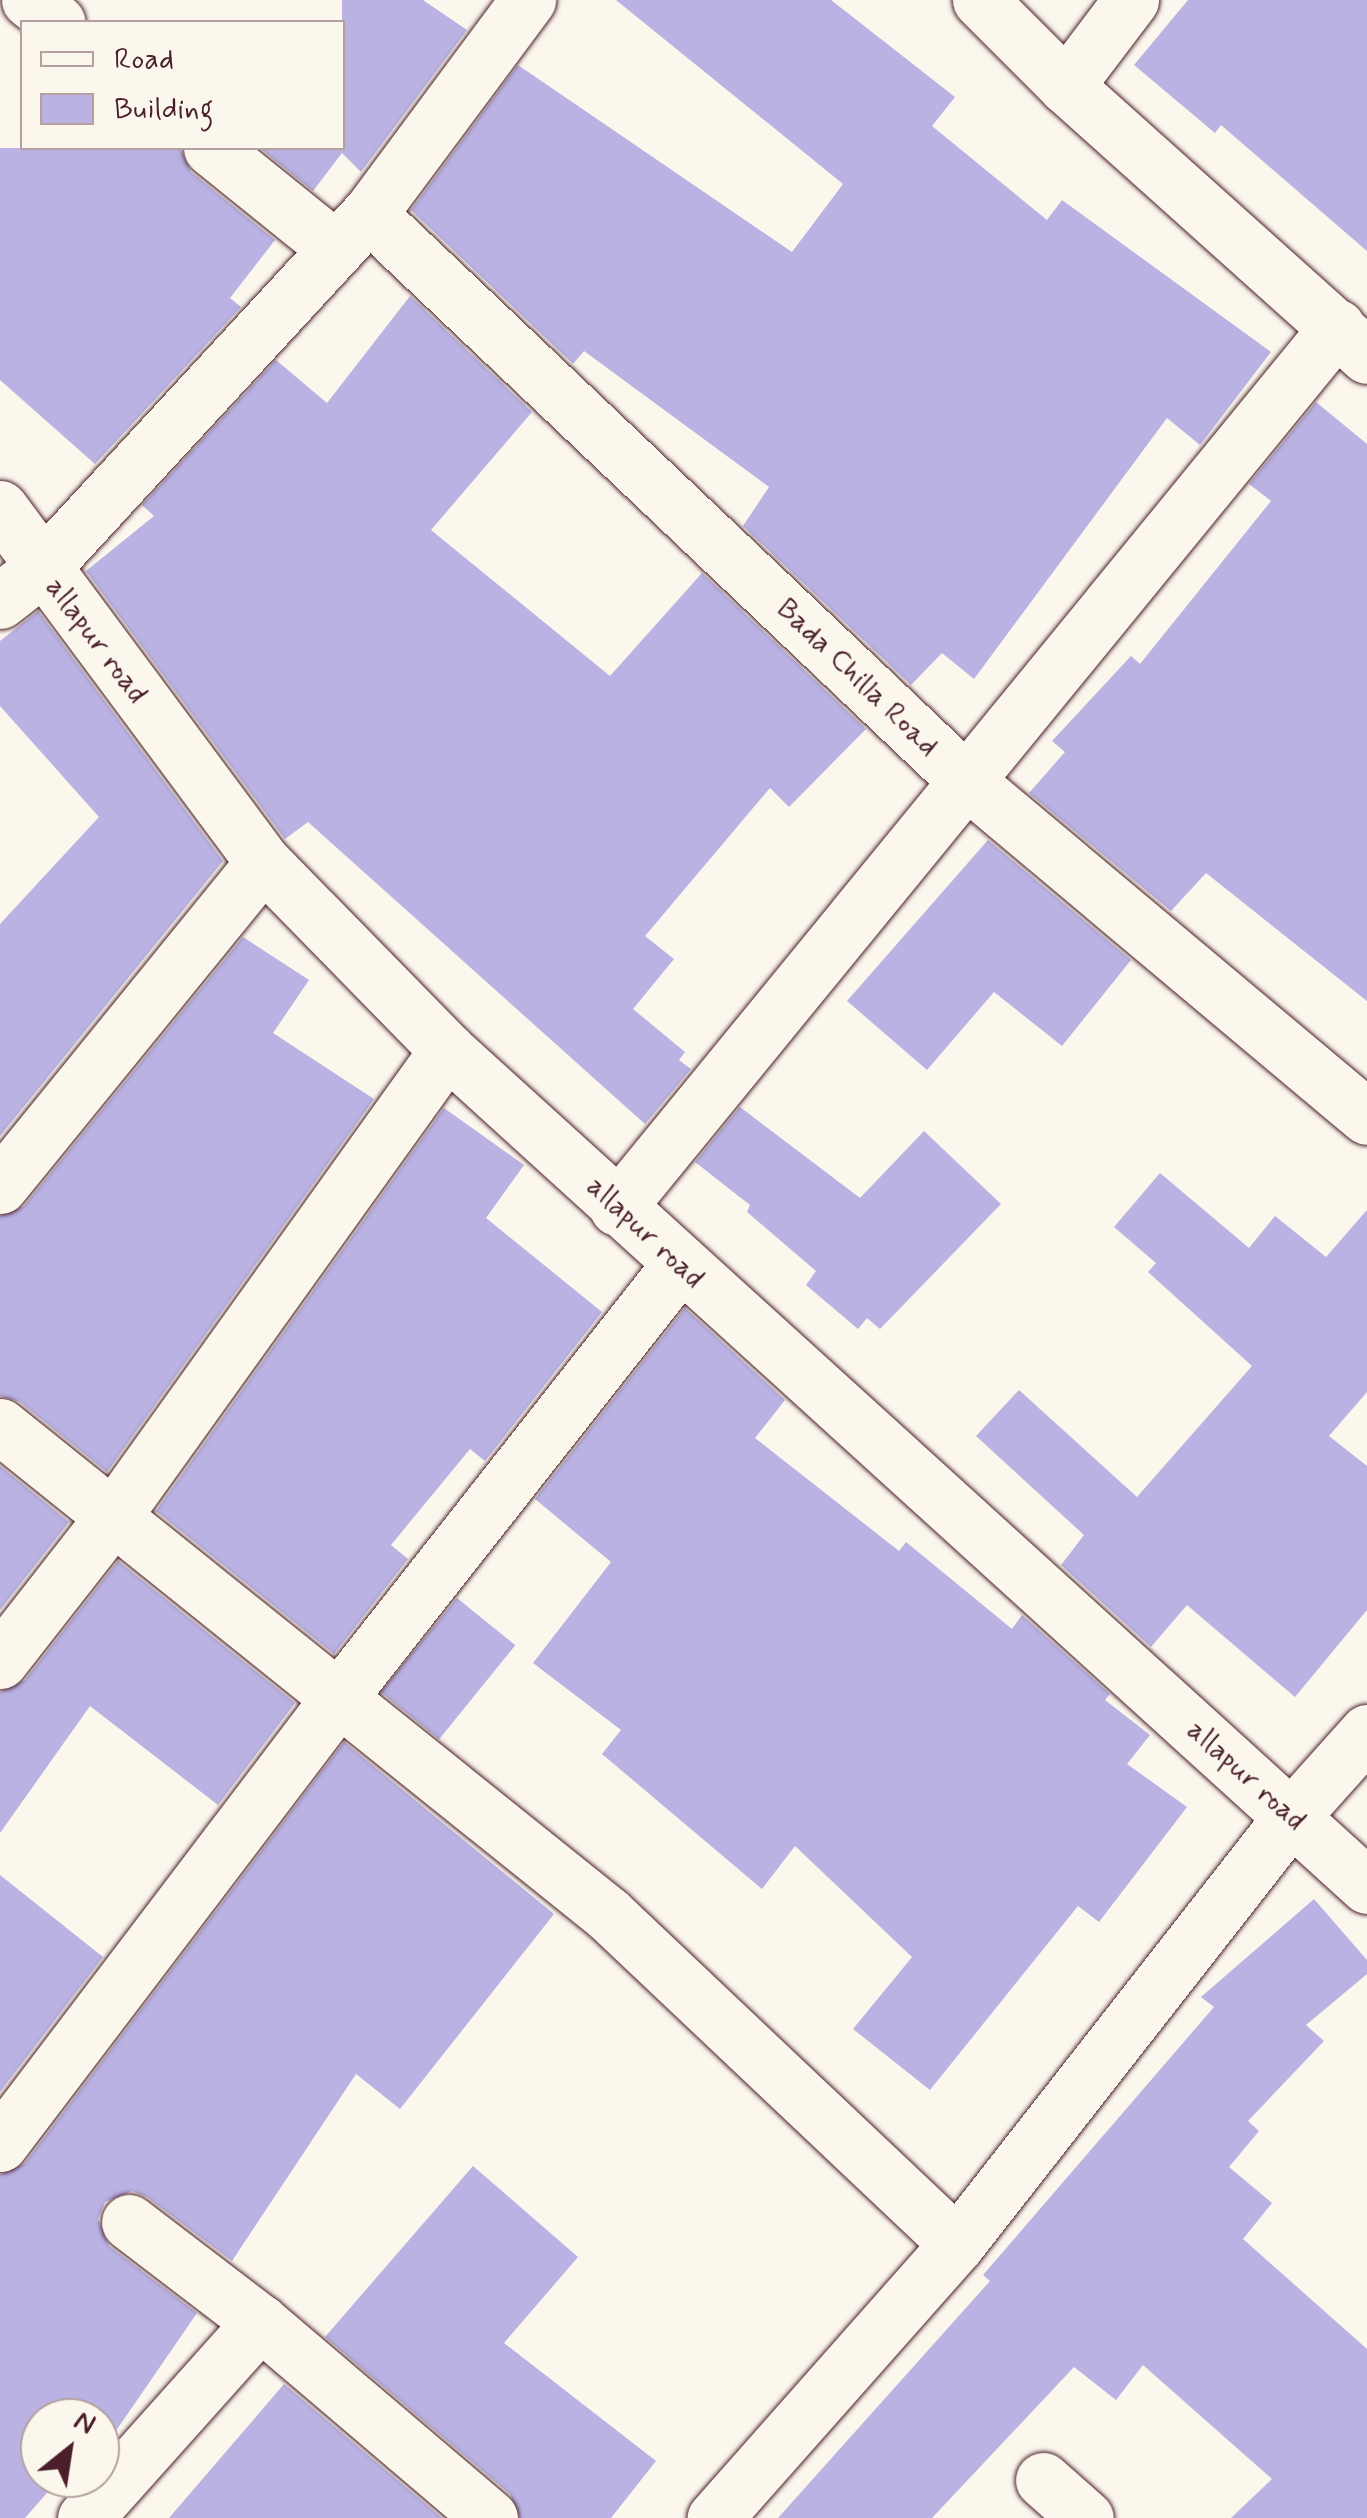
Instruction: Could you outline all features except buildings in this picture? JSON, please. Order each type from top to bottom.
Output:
[{"type":"street","points":[[29,0],[54,20]]},
{"type":"street","points":[[617,1208],[964,778],[1352,341],[1066,86],[980,0]]},
{"type":"street","points":[[1066,86],[1131,0]]},
{"type":"street","points":[[21,585],[352,231],[504,8]]},
{"type":"street","name":"Bada Chilla Road","points":[[214,150],[352,231],[964,778],[1367,1117]]},
{"type":"street","name":"allapur road","points":[[0,508],[21,585],[263,862],[447,1050],[1367,1886]]},
{"type":"street","points":[[0,1186],[263,862]]},
{"type":"street","points":[[0,1662],[114,1515],[447,1050]]},
{"type":"street","points":[[0,2144],[340,1696],[680,1265]]},
{"type":"street","points":[[0,1426],[608,1914],[957,2244]]},
{"type":"street","points":[[715,2518],[957,2244],[1292,1817],[1367,1732]]},
{"type":"street","points":[[129,2222],[260,2322],[490,2518]]},
{"type":"street","points":[[85,2518],[260,2322]]},
{"type":"street","points":[[1043,2480],[1086,2518]]}]
